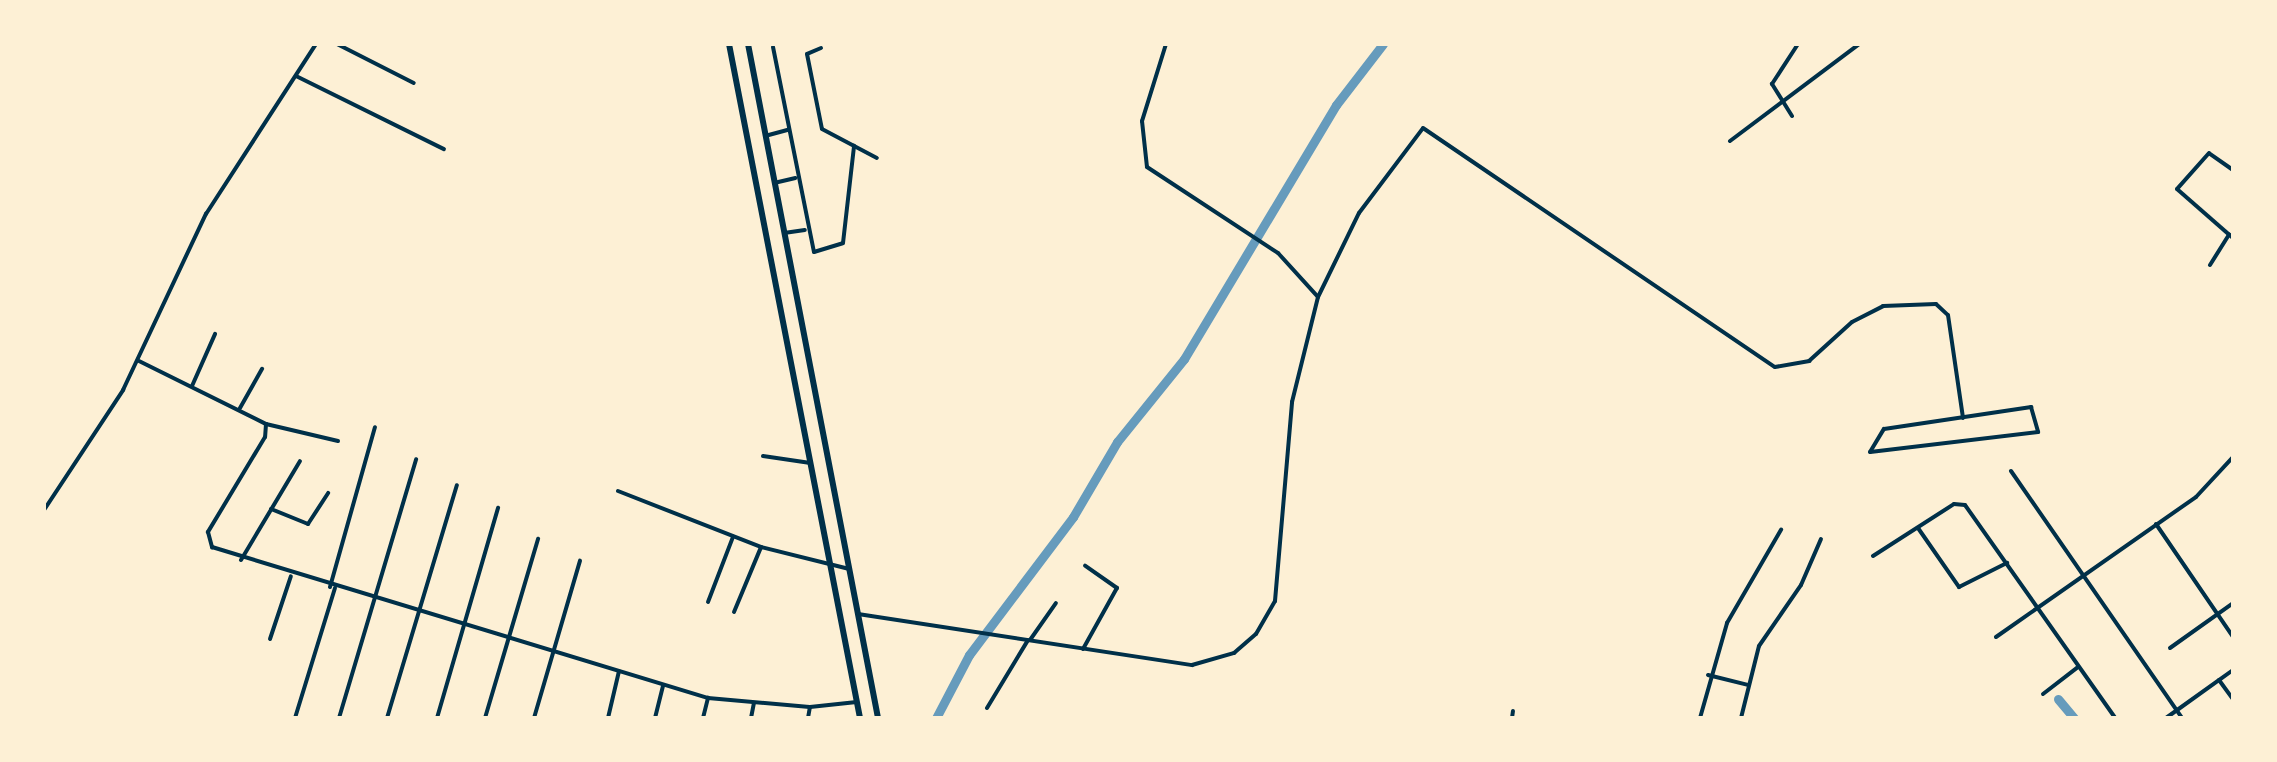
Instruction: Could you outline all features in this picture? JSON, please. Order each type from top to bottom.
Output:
[{"type":"main road","points":[[729,44],[860,718]]},
{"type":"main road","points":[[748,44],[878,718]]},
{"type":"street","points":[[44,510],[139,361],[206,214],[316,44]]},
{"type":"street","points":[[337,44],[414,83]]},
{"type":"street","points":[[1166,44],[1142,121],[1147,167],[1278,253],[1318,297]]},
{"type":"street","points":[[1792,116],[1772,84],[1798,44]]},
{"type":"street","points":[[1730,141],[1739,127],[1783,103],[1859,44]]},
{"type":"street","points":[[773,47],[805,230],[814,252],[841,247],[854,146]]},
{"type":"street","points":[[821,48],[807,54],[822,129],[877,158]]},
{"type":"street","points":[[296,76],[444,149]]},
{"type":"street","points":[[858,614],[1083,649],[1213,662],[1234,653],[1269,617],[1280,570],[1292,402],[1318,297],[1359,213],[1418,130],[1428,128],[1775,367],[1809,361],[1852,322],[1883,306],[1936,304],[1948,315],[1963,418]]},
{"type":"street","points":[[765,136],[788,130]]},
{"type":"street","points":[[2210,265],[2231,236],[2177,189],[2209,153],[2232,167]]},
{"type":"street","points":[[774,183],[796,178]]},
{"type":"street","points":[[784,233],[805,230]]},
{"type":"street","points":[[192,386],[215,334]]},
{"type":"street","points":[[139,361],[240,408],[266,424],[338,441]]},
{"type":"street","points":[[240,408],[262,369]]},
{"type":"street","points":[[2033,408],[2041,428],[1871,455],[1884,429],[1963,418],[2033,408]]},
{"type":"street","points":[[266,424],[265,437],[208,532],[212,547],[291,576],[708,698],[810,707],[857,702]]},
{"type":"street","points":[[295,718],[375,427]]},
{"type":"street","points":[[763,456],[810,463]]},
{"type":"street","points":[[1996,637],[2196,497],[2233,457]]},
{"type":"street","points":[[339,718],[416,459]]},
{"type":"street","points":[[241,560],[300,461]]},
{"type":"street","points":[[2011,471],[2182,718]]},
{"type":"street","points":[[387,718],[457,485]]},
{"type":"street","points":[[618,491],[761,547],[831,567],[849,569]]},
{"type":"street","points":[[271,509],[308,524],[328,493]]},
{"type":"street","points":[[1873,556],[1918,528],[1965,505],[2115,718]]},
{"type":"street","points":[[437,718],[498,508]]},
{"type":"street","points":[[2156,524],[2233,637]]},
{"type":"street","points":[[1918,528],[1962,588],[2007,563]]},
{"type":"street","points":[[1700,718],[1708,675],[1727,623],[1781,530]]},
{"type":"street","points":[[708,602],[733,537]]},
{"type":"street","points":[[485,718],[538,539]]},
{"type":"street","points":[[1741,718],[1759,646],[1801,585],[1821,539]]},
{"type":"street","points":[[734,612],[761,547]]},
{"type":"street","points":[[534,718],[580,561]]},
{"type":"street","points":[[1083,649],[1117,592],[1085,566]]},
{"type":"street","points":[[270,639],[291,576]]},
{"type":"street","points":[[987,708],[1056,603]]},
{"type":"street","points":[[2170,648],[2233,603]]},
{"type":"street","points":[[2043,694],[2078,667]]},
{"type":"street","points":[[2166,718],[2233,670]]},
{"type":"street","points":[[608,718],[619,671]]},
{"type":"street","points":[[1708,675],[1748,685]]},
{"type":"street","points":[[2219,680],[2233,699]]},
{"type":"street","points":[[655,718],[663,685]]},
{"type":"street","points":[[703,718],[708,698]]},
{"type":"street","points":[[751,718],[754,703]]},
{"type":"street","points":[[808,718],[810,707]]},
{"type":"street","points":[[1512,718],[1513,711]]},
{"type":"waterway","points":[[936,718],[969,655],[1073,517],[1117,442],[1184,359],[1336,105],[1383,44]]},
{"type":"waterway","points":[[2058,699],[2074,718]]}]
